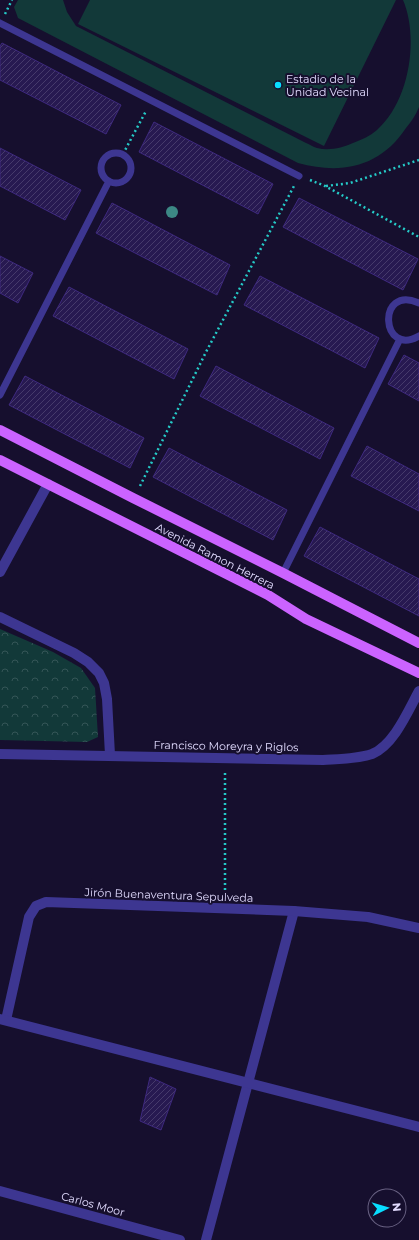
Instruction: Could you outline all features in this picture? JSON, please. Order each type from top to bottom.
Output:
[{"type":"main road","name":"Avenida Ramon Herrera","points":[[0,430],[419,643]]},
{"type":"main road","name":"Avenida Ramon Herrera","points":[[0,460],[268,595],[306,619],[419,674]]},
{"type":"street","points":[[0,572],[48,484]]},
{"type":"street","points":[[0,617],[74,653],[88,662],[99,673],[104,683],[110,755]]},
{"type":"street","name":"Francisco Moreyra y Riglos","points":[[0,754],[323,760],[349,758],[372,753],[385,745],[397,731],[419,691]]},
{"type":"street","name":"Jirón Buenaventura Sepulveda","points":[[3,1019],[29,917],[36,906],[46,902],[294,911],[368,917],[419,928]]},
{"type":"street","points":[[206,1240],[294,911]]},
{"type":"street","points":[[3,1019],[419,1127]]},
{"type":"street","name":"Carlos Moor","points":[[0,1191],[180,1240]]},
{"type":"lane","points":[[0,24],[299,176]]},
{"type":"lane","points":[[118,153],[123,154],[127,157],[131,166],[130,175],[127,179],[118,183],[109,181],[102,174],[102,163],[108,155],[118,153]]},
{"type":"lane","points":[[0,395],[109,181]]},
{"type":"lane","points":[[419,303],[409,300],[400,301],[392,306],[388,315],[388,325],[392,333],[400,339],[412,340],[419,336]]},
{"type":"lane","points":[[283,573],[400,339]]},
{"type":"path","points":[[123,154],[151,101]]},
{"type":"path","points":[[326,186],[350,183],[419,160]]},
{"type":"path","points":[[133,498],[206,352],[299,176],[326,186],[419,237]]},
{"type":"path","points":[[225,758],[225,909]]},
{"type":"green space","points":[[18,0],[63,0],[67,12],[76,26],[317,148],[326,149],[344,146],[365,138],[377,130],[388,118],[397,103],[404,86],[411,50],[408,15],[403,0],[419,0],[419,107],[412,121],[396,141],[384,152],[372,159],[359,165],[330,168],[314,167],[298,163],[18,18],[14,7]]},
{"type":"green space","name":"Estadio de la Unidad Vecinal","points":[[90,0],[396,0],[324,146],[78,24]]},
{"type":"green space","points":[[0,629],[53,652],[81,668],[95,688],[98,737],[87,742],[0,740]]},
{"type":"building","points":[[2,43],[121,105],[106,134],[0,80],[0,46]]},
{"type":"building","points":[[154,122],[273,184],[258,214],[139,152]]},
{"type":"building","points":[[0,148],[81,190],[65,220],[0,186]]},
{"type":"building","points":[[299,198],[418,259],[403,290],[283,227]]},
{"type":"building","points":[[112,203],[230,265],[217,295],[96,233]]},
{"type":"building","points":[[0,256],[33,273],[18,303],[0,293]]},
{"type":"building","points":[[260,276],[379,338],[365,368],[244,305]]},
{"type":"building","points":[[69,287],[188,349],[174,379],[53,316]]},
{"type":"building","points":[[404,355],[419,363],[419,401],[388,384]]},
{"type":"building","points":[[216,366],[334,428],[320,459],[200,396]]},
{"type":"building","points":[[25,376],[144,438],[130,468],[9,405]]},
{"type":"building","points":[[367,446],[419,474],[419,511],[351,476]]},
{"type":"building","points":[[169,448],[287,510],[273,540],[153,477]]},
{"type":"building","points":[[320,527],[419,579],[419,616],[304,556]]},
{"type":"building","points":[[150,1077],[176,1089],[161,1130],[140,1121]]},
{"type":"place","name":"Estadio de la Unidad Vecinal","points":[[278,85]]}]
